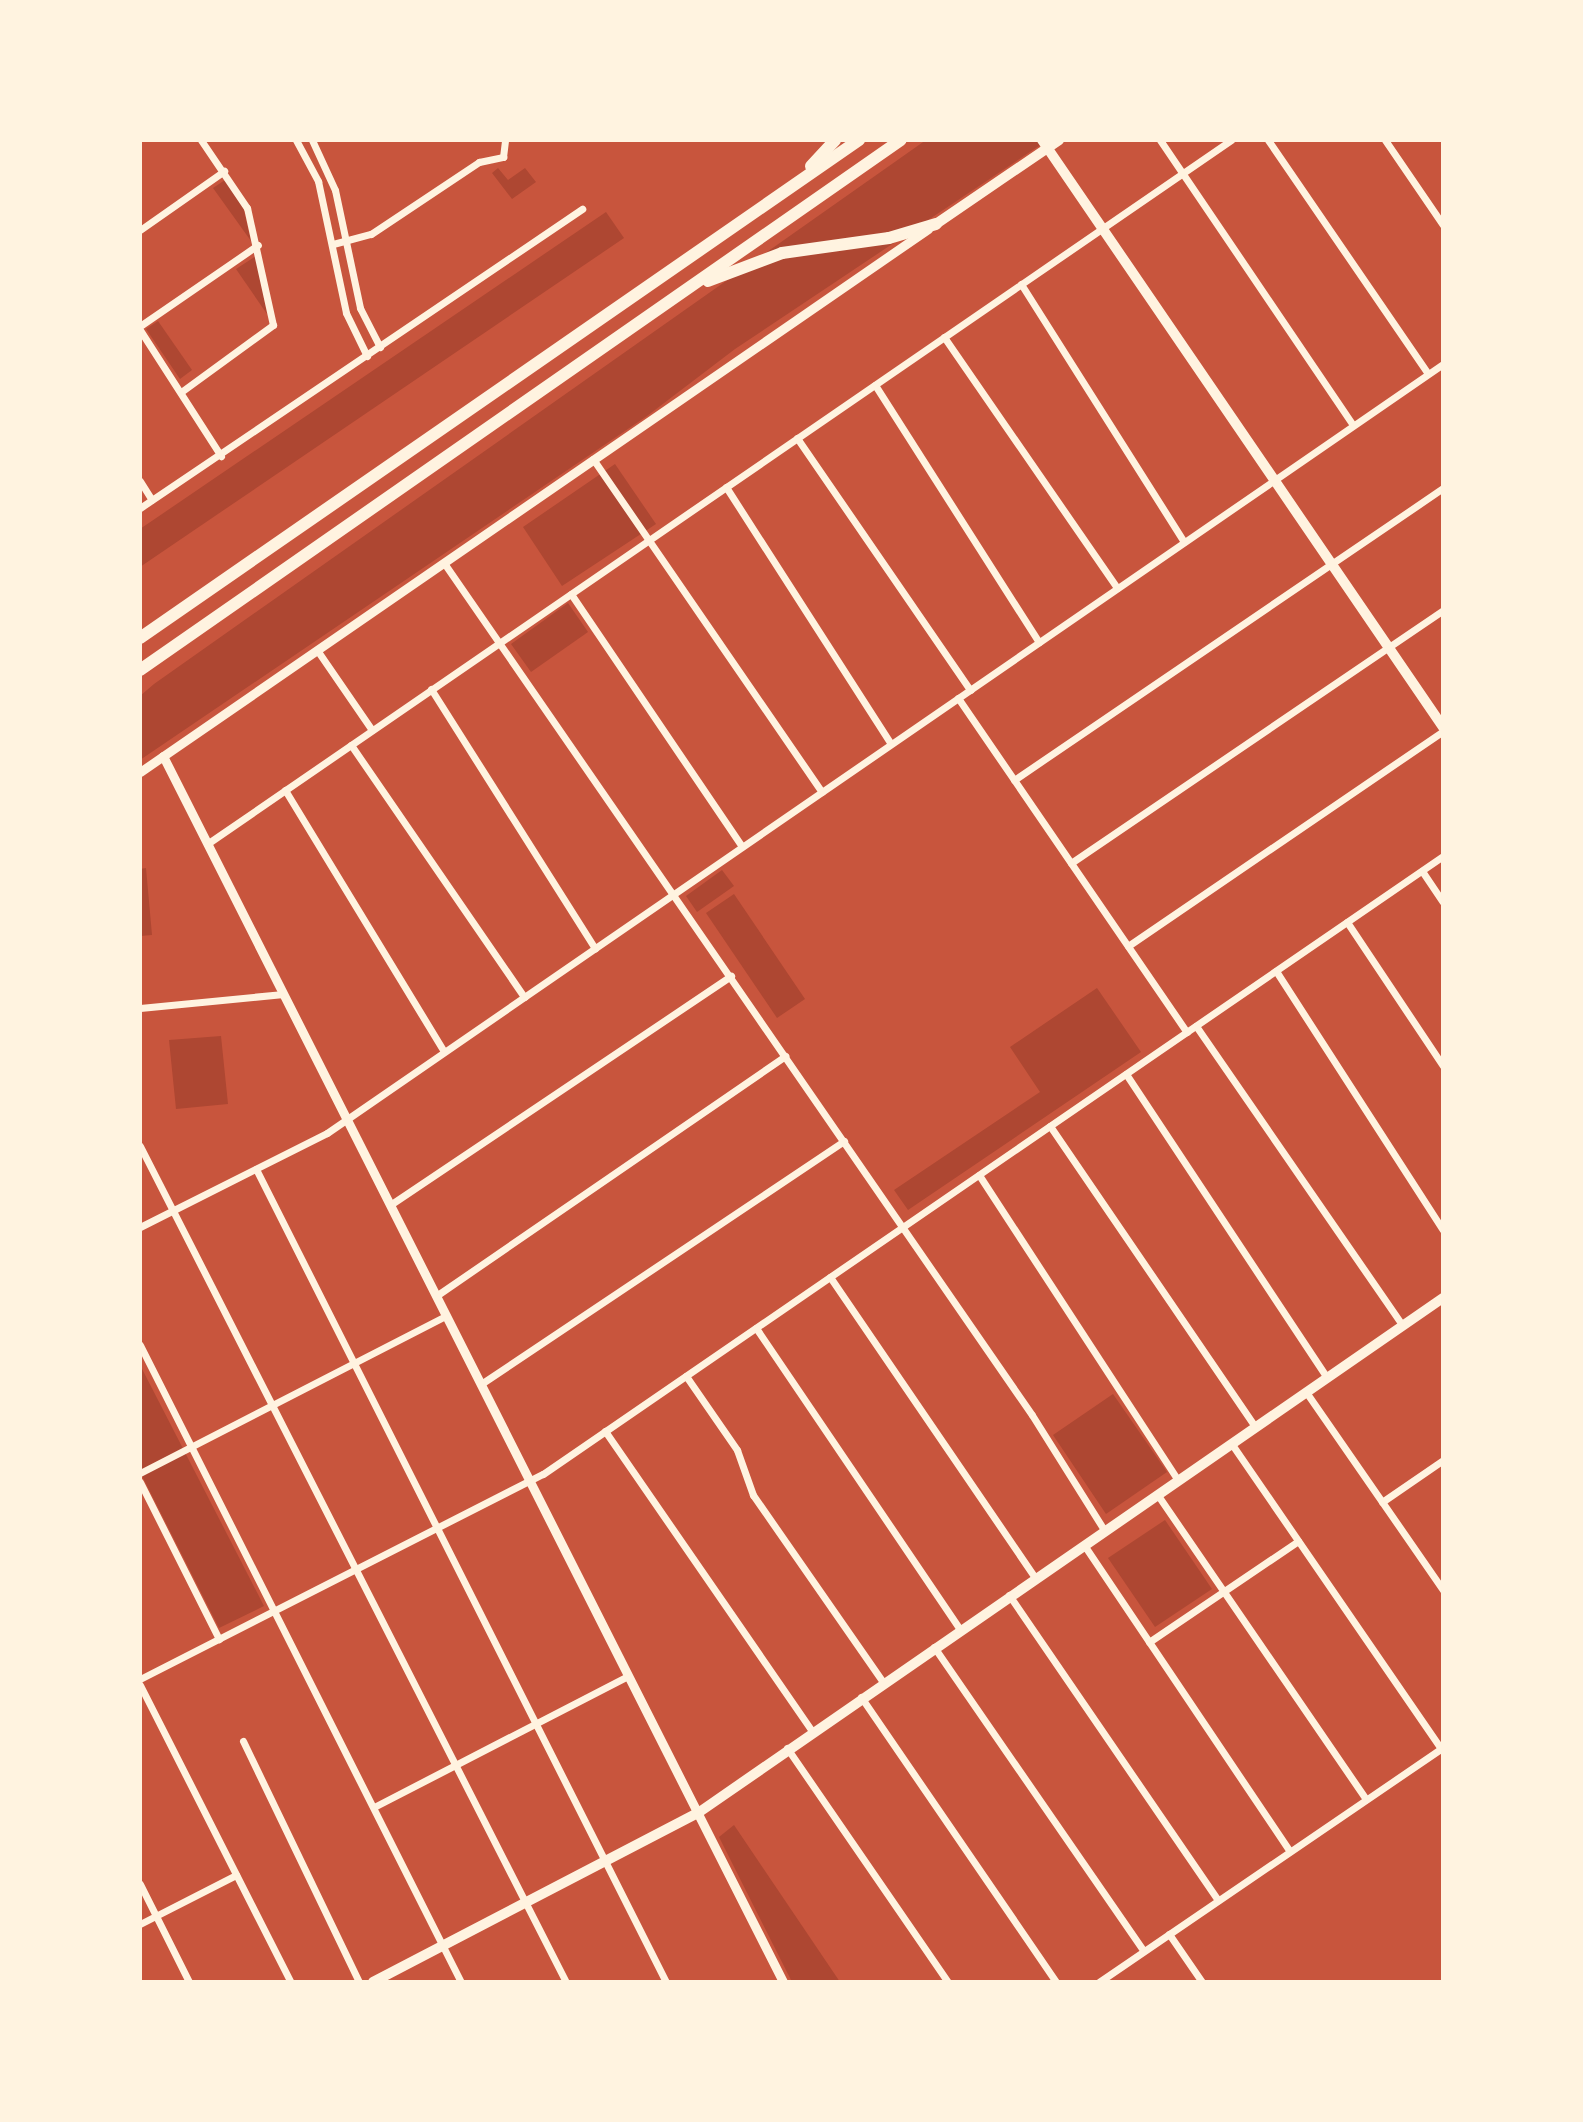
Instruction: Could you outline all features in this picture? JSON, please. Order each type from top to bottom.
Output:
[{"type":"highway","points":[[782,193],[835,140]]},
{"type":"highway","points":[[140,638],[859,140]]},
{"type":"highway","points":[[140,671],[901,140]]},
{"type":"highway","points":[[680,293],[782,253],[889,238],[936,224]]},
{"type":"main road","points":[[936,224],[1045,144],[1059,140]]},
{"type":"main road","points":[[1045,144],[1443,729]]},
{"type":"main road","points":[[373,1982],[698,1813],[787,1748],[1443,1298]]},
{"type":"street","points":[[181,392],[273,325],[258,245],[247,208],[201,140]]},
{"type":"street","points":[[296,140],[318,181],[346,313],[367,356]]},
{"type":"street","points":[[312,140],[329,170],[360,308],[380,347]]},
{"type":"street","points":[[333,244],[379,230],[485,159],[503,157],[505,140]]},
{"type":"street","points":[[1160,140],[1353,425]]},
{"type":"street","points":[[207,844],[1231,140]]},
{"type":"street","points":[[1268,140],[1428,374]]},
{"type":"street","points":[[1385,140],[1443,225]]},
{"type":"street","points":[[140,230],[224,171]]},
{"type":"street","points":[[140,508],[582,209]]},
{"type":"street","points":[[140,772],[936,224]]},
{"type":"street","points":[[221,456],[140,328],[258,245]]},
{"type":"street","points":[[1021,284],[1184,542]]},
{"type":"street","points":[[944,337],[1117,588]]},
{"type":"street","points":[[140,1227],[347,1120],[1443,364]]},
{"type":"street","points":[[875,385],[1039,642]]},
{"type":"street","points":[[797,438],[970,690]]},
{"type":"street","points":[[593,459],[822,792]]},
{"type":"street","points":[[140,481],[152,500]]},
{"type":"street","points":[[726,487],[891,744]]},
{"type":"street","points":[[1014,780],[1443,488]]},
{"type":"street","points":[[444,563],[1032,1415],[1104,1530]]},
{"type":"street","points":[[571,594],[742,847]]},
{"type":"street","points":[[1071,863],[1443,610]]},
{"type":"street","points":[[317,650],[372,730]]},
{"type":"street","points":[[431,689],[595,948]]},
{"type":"street","points":[[958,698],[1187,1032]]},
{"type":"street","points":[[1128,946],[1443,729]]},
{"type":"street","points":[[351,745],[524,997]]},
{"type":"street","points":[[163,756],[783,1982]]},
{"type":"street","points":[[285,790],[444,1052]]},
{"type":"street","points":[[291,1982],[140,1682],[530,1482],[1443,856]]},
{"type":"street","points":[[1422,871],[1443,902]]},
{"type":"street","points":[[1347,922],[1443,1066]]},
{"type":"street","points":[[1276,971],[1443,1230]]},
{"type":"street","points":[[390,1205],[731,976]]},
{"type":"street","points":[[140,1008],[283,994]]},
{"type":"street","points":[[1196,1026],[1403,1326]]},
{"type":"street","points":[[436,1296],[785,1056]]},
{"type":"street","points":[[1126,1074],[1327,1378]]},
{"type":"street","points":[[1050,1126],[1255,1427]]},
{"type":"street","points":[[481,1384],[844,1141]]},
{"type":"street","points":[[140,1146],[566,1982]]},
{"type":"street","points":[[256,1169],[666,1982]]},
{"type":"street","points":[[979,1175],[1178,1480]]},
{"type":"street","points":[[830,1277],[1035,1578]]},
{"type":"street","points":[[140,1473],[446,1316]]},
{"type":"street","points":[[756,1328],[960,1629]]},
{"type":"street","points":[[140,1345],[461,1982]]},
{"type":"street","points":[[686,1376],[732,1442],[753,1495],[883,1682]]},
{"type":"street","points":[[1306,1392],[1442,1585]]},
{"type":"street","points":[[605,1431],[812,1731]]},
{"type":"street","points":[[1099,1982],[1442,1747],[1231,1443]]},
{"type":"street","points":[[1382,1502],[1443,1460]]},
{"type":"street","points":[[140,1482],[219,1639]]},
{"type":"street","points":[[1157,1494],[1366,1799]]},
{"type":"street","points":[[1149,1642],[1298,1541]]},
{"type":"street","points":[[1084,1545],[1290,1851]]},
{"type":"street","points":[[1009,1595],[1218,1900]]},
{"type":"street","points":[[934,1647],[1144,1951]]},
{"type":"street","points":[[374,1807],[628,1676]]},
{"type":"street","points":[[861,1697],[1056,1982]]},
{"type":"street","points":[[243,1741],[359,1982]]},
{"type":"street","points":[[787,1748],[948,1982]]},
{"type":"street","points":[[140,1924],[236,1875]]},
{"type":"street","points":[[140,1884],[189,1982]]},
{"type":"street","points":[[1169,1934],[1202,1982]]},
{"type":"shaded area","points":[[926,140],[1048,140],[735,349],[647,416],[140,760],[140,696],[154,684]]},
{"type":"shaded area","points":[[498,168],[508,180],[525,168],[536,182],[512,199],[492,173]]},
{"type":"shaded area","points":[[225,180],[243,206],[251,241],[213,188]]},
{"type":"shaded area","points":[[606,212],[624,238],[140,567],[140,529]]},
{"type":"shaded area","points":[[256,256],[267,314],[236,269]]},
{"type":"shaded area","points":[[158,321],[192,370],[180,379],[146,329]]},
{"type":"shaded area","points":[[615,464],[656,524],[562,586],[523,527]]},
{"type":"shaded area","points":[[568,603],[588,632],[531,672],[511,644]]},
{"type":"shaded area","points":[[146,868],[152,935],[140,936],[140,869]]},
{"type":"shaded area","points":[[722,870],[734,886],[697,912],[686,896]]},
{"type":"shaded area","points":[[734,894],[805,999],[777,1018],[706,913]]},
{"type":"shaded area","points":[[1097,988],[1141,1052],[908,1210],[894,1190],[1040,1092],[1010,1047]]},
{"type":"shaded area","points":[[221,1036],[228,1104],[176,1109],[169,1040]]},
{"type":"shaded area","points":[[140,1365],[264,1606],[219,1628],[140,1472]]},
{"type":"shaded area","points":[[1113,1394],[1167,1472],[1106,1514],[1053,1435]]},
{"type":"shaded area","points":[[1165,1520],[1212,1589],[1155,1627],[1108,1558]]},
{"type":"shaded area","points":[[734,1825],[840,1982],[792,1982],[719,1837]]}]
